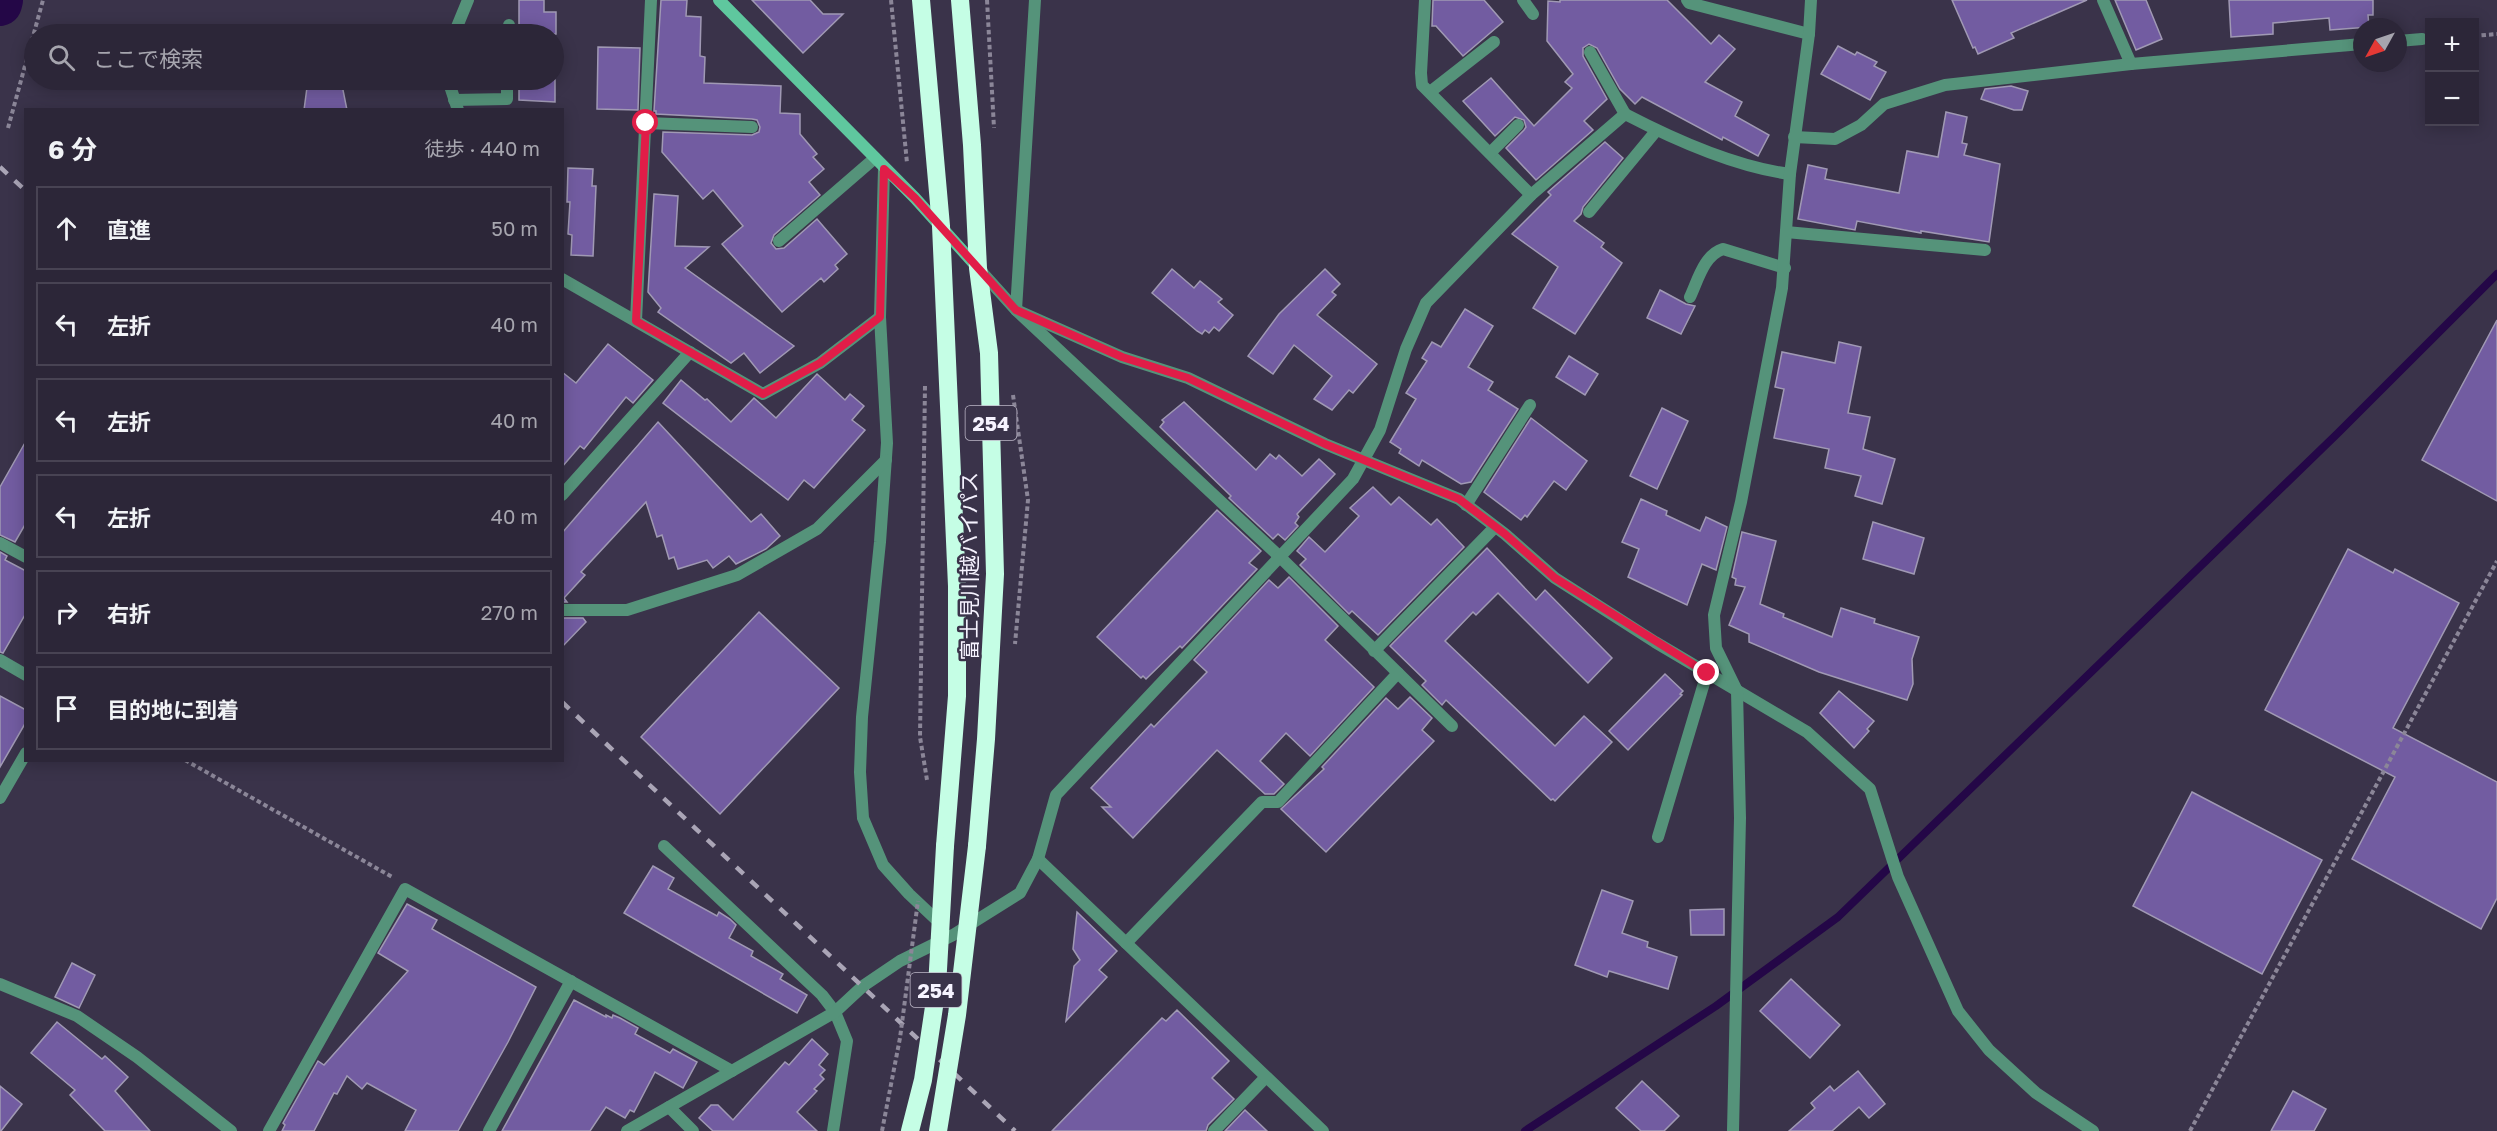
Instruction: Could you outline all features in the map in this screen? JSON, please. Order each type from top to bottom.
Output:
[{"type":"highway","name":"富士見川越バイパス","points":[[910,1131],[923,1080],[937,987],[957,696],[957,597],[941,226],[921,0]]},
{"type":"highway","name":"富士見川越バイパス","points":[[938,1131],[957,1015],[977,846],[987,727],[995,574],[989,353],[978,268],[972,145],[960,0]]},
{"type":"street","points":[[458,24],[468,0]]},
{"type":"street","points":[[636,321],[651,0]]},
{"type":"street","points":[[720,0],[941,226],[1016,310],[1281,558],[1452,726]]},
{"type":"street","points":[[1016,310],[1035,0]]},
{"type":"street","points":[[1425,0],[1420,73],[1422,85],[1531,195]]},
{"type":"street","points":[[1523,0],[1533,14]]},
{"type":"street","points":[[1687,0],[1689,3],[1809,34]]},
{"type":"street","points":[[1733,1131],[1740,818],[1737,691],[1716,648],[1714,615],[1741,502],[1785,268],[1790,174],[1809,34],[1811,0]]},
{"type":"street","points":[[2103,0],[2131,64]]},
{"type":"street","points":[[2407,40],[2422,39]]},
{"type":"street","points":[[1430,92],[1494,42]]},
{"type":"street","points":[[1794,137],[1835,139],[1861,125],[1884,104],[1945,85],[2131,64],[2353,45]]},
{"type":"street","points":[[1590,52],[1625,114],[1656,130],[1760,170],[1790,174]]},
{"type":"street","points":[[451,90],[456,105],[507,99],[507,90]]},
{"type":"street","points":[[627,1131],[835,1012],[863,986],[900,961],[953,935],[1020,893],[1038,859],[1056,795],[1353,479],[1380,430],[1406,349],[1426,303],[1531,195],[1625,114]]},
{"type":"street","points":[[646,123],[752,127]]},
{"type":"street","points":[[1490,153],[1518,125]]},
{"type":"street","points":[[1589,212],[1656,130]]},
{"type":"street","points":[[779,241],[875,158]]},
{"type":"street","points":[[884,169],[880,317],[886,460],[862,717],[860,772],[863,818],[883,865],[909,894],[953,935]]},
{"type":"street","points":[[1786,232],[1985,250]]},
{"type":"street","points":[[1690,297],[1709,257],[1723,249],[1785,268]]},
{"type":"street","points":[[564,280],[763,394],[820,363],[880,317]]},
{"type":"street","points":[[1016,310],[1122,357],[1188,378],[1325,444],[1459,499],[1555,578],[1707,673],[1807,732],[1870,789],[1898,877],[1958,1011],[1989,1050],[2036,1093],[2093,1131]]},
{"type":"street","points":[[564,493],[690,352]]},
{"type":"street","points":[[1466,505],[1530,405]]},
{"type":"street","points":[[564,610],[627,610],[736,575],[817,529],[886,460]]},
{"type":"street","points":[[1374,651],[1495,527]]},
{"type":"street","points":[[0,543],[24,556]]},
{"type":"street","points":[[0,660],[24,674]]},
{"type":"street","points":[[1126,943],[1262,802],[1278,802],[1398,673]]},
{"type":"street","points":[[1658,837],[1707,673]]},
{"type":"street","points":[[0,798],[24,756]]},
{"type":"street","points":[[664,846],[822,995],[835,1012],[847,1041],[834,1131]]},
{"type":"street","points":[[1038,859],[1323,1131]]},
{"type":"street","points":[[269,1131],[405,889],[732,1071]]},
{"type":"street","points":[[489,1131],[572,981]]},
{"type":"street","points":[[0,984],[77,1016],[137,1057],[231,1131]]},
{"type":"street","points":[[1214,1131],[1266,1077]]},
{"type":"street","points":[[669,1107],[693,1131]]},
{"type":"path","points":[[36,24],[43,0]]},
{"type":"path","points":[[891,0],[906,159]]},
{"type":"path","points":[[2479,36],[2497,34]]},
{"type":"path","points":[[8,128],[24,69]]},
{"type":"path","points":[[925,375],[920,737],[928,788]]},
{"type":"path","points":[[2190,1131],[2497,561]]},
{"type":"path","points":[[189,762],[398,880],[405,889]]},
{"type":"path","points":[[882,1131],[900,1038],[919,900]]},
{"type":"building","points":[[519,0],[544,0],[544,12],[556,12],[556,24],[519,24]]},
{"type":"building","points":[[661,0],[687,0],[686,16],[701,17],[700,56],[705,57],[704,83],[781,86],[780,113],[800,114],[800,134],[817,154],[813,157],[824,169],[809,182],[820,195],[774,235],[771,243],[776,249],[784,248],[817,219],[847,254],[835,265],[838,269],[824,282],[821,278],[782,312],[722,244],[743,226],[713,190],[703,199],[662,152],[663,132],[752,135],[759,132],[760,127],[757,120],[752,119],[656,114],[654,111]]},
{"type":"building","points":[[752,0],[810,0],[823,14],[843,14],[803,53]]},
{"type":"building","points":[[1433,0],[1484,0],[1503,22],[1463,56],[1436,26],[1432,26]]},
{"type":"building","points":[[1560,0],[1667,0],[1711,44],[1719,35],[1735,49],[1705,82],[1742,102],[1735,116],[1769,135],[1758,156],[1723,137],[1722,140],[1642,97],[1635,104],[1620,89],[1597,48],[1589,44],[1583,48],[1583,56],[1607,99],[1584,121],[1593,130],[1536,180],[1506,148],[1526,127],[1524,120],[1515,117],[1495,136],[1463,101],[1491,78],[1534,126],[1572,88],[1565,82],[1573,74],[1547,41],[1548,1],[1560,2]]},
{"type":"building","points":[[1952,0],[2087,0],[2011,33],[2014,38],[1978,54],[1975,47],[1973,48]]},
{"type":"building","points":[[2115,0],[2146,0],[2162,39],[2136,50]]},
{"type":"building","points":[[2229,0],[2373,0],[2373,15],[2368,15],[2368,18],[2353,18],[2353,28],[2330,30],[2329,18],[2273,23],[2273,34],[2231,37]]},
{"type":"building","points":[[1838,46],[1855,55],[1857,52],[1877,62],[1874,66],[1886,72],[1870,100],[1821,74]]},
{"type":"building","points":[[598,47],[640,48],[638,110],[597,109]]},
{"type":"building","points":[[2011,86],[2028,91],[2022,110],[2014,110],[1981,99],[1985,89]]},
{"type":"building","points":[[307,90],[343,90],[347,108],[304,108]]},
{"type":"building","points":[[519,90],[555,90],[555,102],[519,100]]},
{"type":"building","points":[[1946,112],[1967,117],[1962,143],[1967,144],[1964,155],[2000,164],[1989,242],[1857,221],[1855,230],[1798,219],[1808,165],[1827,169],[1825,179],[1899,193],[1907,151],[1938,157]]},
{"type":"building","points":[[1605,142],[1623,158],[1574,221],[1604,243],[1601,247],[1622,263],[1575,334],[1533,308],[1558,267],[1512,234],[1551,195],[1548,192]]},
{"type":"building","points":[[568,168],[593,169],[592,186],[596,186],[593,256],[571,255],[572,235],[568,234],[570,202],[567,202]]},
{"type":"building","points":[[654,194],[678,196],[675,246],[709,247],[685,268],[794,346],[760,373],[744,353],[731,363],[658,312],[661,308],[648,292]]},
{"type":"building","points":[[1172,269],[1194,288],[1200,281],[1222,299],[1218,302],[1233,315],[1219,331],[1214,327],[1209,333],[1205,330],[1202,334],[1152,293]]},
{"type":"building","points":[[1325,269],[1340,284],[1332,292],[1336,295],[1317,315],[1377,364],[1353,393],[1349,390],[1332,410],[1314,399],[1332,376],[1294,345],[1273,374],[1248,356],[1279,314]]},
{"type":"building","points":[[1660,290],[1686,304],[1695,306],[1681,334],[1647,318]]},
{"type":"building","points":[[1465,309],[1493,326],[1468,367],[1493,382],[1488,390],[1518,409],[1471,482],[1461,484],[1422,460],[1419,466],[1399,453],[1401,449],[1390,442],[1416,399],[1406,393],[1427,361],[1422,358],[1432,342],[1441,347]]},
{"type":"building","points":[[2497,320],[2497,501],[2422,460]]},
{"type":"building","points":[[1839,342],[1861,347],[1848,413],[1870,417],[1863,449],[1895,459],[1882,504],[1855,496],[1861,476],[1825,468],[1829,449],[1774,438],[1784,389],[1775,387],[1782,352],[1835,363]]},
{"type":"building","points":[[608,344],[653,380],[633,403],[626,397],[584,449],[580,446],[564,465],[564,374],[576,383]]},
{"type":"building","points":[[1569,356],[1598,374],[1585,395],[1556,377]]},
{"type":"building","points":[[817,374],[845,400],[850,394],[864,406],[852,420],[865,430],[814,488],[804,480],[788,500],[663,403],[681,380],[705,400],[707,399],[731,422],[754,398],[776,418]]},
{"type":"building","points":[[1184,402],[1256,470],[1270,454],[1276,459],[1279,455],[1302,476],[1319,459],[1335,474],[1297,514],[1299,517],[1295,523],[1298,526],[1285,540],[1278,534],[1273,539],[1229,498],[1231,496],[1160,427],[1164,422],[1162,420]]},
{"type":"building","points":[[1662,408],[1688,421],[1657,489],[1630,476]]},
{"type":"building","points":[[1531,418],[1587,461],[1566,490],[1554,481],[1527,517],[1525,515],[1521,520],[1484,492]]},
{"type":"building","points":[[658,422],[751,522],[761,514],[780,536],[766,549],[736,564],[729,556],[713,568],[707,560],[678,569],[674,557],[669,559],[662,535],[657,537],[646,502],[581,572],[585,575],[564,598],[564,531]]},
{"type":"building","points":[[24,445],[24,526],[15,542],[0,535],[0,487]]},
{"type":"building","points":[[1373,487],[1391,505],[1399,497],[1431,525],[1437,519],[1464,547],[1378,635],[1352,611],[1349,614],[1300,565],[1306,559],[1297,551],[1309,537],[1325,552],[1359,516],[1350,508]]},
{"type":"building","points":[[1641,499],[1667,511],[1666,515],[1700,531],[1706,517],[1727,527],[1716,570],[1702,564],[1687,605],[1628,577],[1639,549],[1622,542]]},
{"type":"building","points":[[1217,510],[1261,551],[1249,563],[1257,569],[1182,648],[1180,646],[1146,679],[1143,676],[1141,678],[1097,637]]},
{"type":"building","points":[[1873,522],[1924,538],[1914,574],[1863,559]]},
{"type":"building","points":[[1742,532],[1776,541],[1760,604],[1784,614],[1783,617],[1832,637],[1841,608],[1875,619],[1874,623],[1919,637],[1912,659],[1913,684],[1907,700],[1819,672],[1749,642],[1749,634],[1729,625],[1745,587],[1735,585],[1736,579],[1732,577]]},
{"type":"building","points":[[1487,548],[1536,600],[1545,590],[1612,658],[1588,683],[1498,593],[1476,615],[1473,612],[1445,641],[1555,746],[1584,716],[1612,742],[1555,801],[1551,800],[1446,700],[1442,705],[1422,685],[1426,681],[1390,646]]},
{"type":"building","points":[[2348,549],[2393,573],[2395,569],[2459,603],[2393,728],[2497,782],[2497,898],[2481,929],[2352,859],[2395,777],[2265,710]]},
{"type":"building","points":[[0,552],[7,556],[5,560],[24,570],[24,616],[3,653],[0,652]]},
{"type":"building","points":[[1289,577],[1338,626],[1325,640],[1374,687],[1310,756],[1286,733],[1260,761],[1284,784],[1274,794],[1265,794],[1217,750],[1133,838],[1102,807],[1111,807],[1091,788],[1151,724],[1154,727],[1207,672],[1194,660],[1269,580],[1278,588]]},
{"type":"building","points":[[759,612],[839,688],[720,814],[641,737]]},
{"type":"building","points":[[564,618],[583,618],[586,622],[564,645]]},
{"type":"building","points":[[1665,674],[1683,691],[1680,694],[1682,695],[1628,750],[1609,731]]},
{"type":"building","points":[[1839,691],[1874,721],[1867,729],[1869,731],[1854,748],[1820,713]]},
{"type":"building","points":[[0,696],[24,709],[24,725],[0,767]]},
{"type":"building","points":[[1410,697],[1432,718],[1422,730],[1434,741],[1326,852],[1281,809],[1324,769],[1322,767],[1386,698],[1398,709]]},
{"type":"building","points":[[2192,792],[2322,860],[2262,974],[2133,906]]},
{"type":"building","points":[[653,866],[674,878],[668,889],[717,916],[719,912],[730,919],[736,925],[729,938],[753,951],[751,956],[783,974],[780,979],[807,995],[797,1013],[624,913]]},
{"type":"building","points":[[1602,890],[1633,901],[1622,933],[1648,942],[1647,947],[1677,957],[1668,989],[1609,971],[1607,977],[1575,965]]},
{"type":"building","points":[[407,904],[437,920],[432,929],[536,987],[508,1042],[458,1131],[405,1131],[416,1110],[367,1083],[362,1089],[347,1076],[337,1094],[334,1093],[314,1131],[282,1131],[285,1125],[283,1123],[318,1061],[324,1065],[408,971],[378,953]]},
{"type":"building","points":[[1724,909],[1724,935],[1691,935],[1690,910]]},
{"type":"building","points":[[1077,912],[1117,951],[1099,970],[1107,977],[1066,1021],[1074,966],[1080,960],[1073,949]]},
{"type":"building","points":[[72,963],[95,975],[79,1008],[55,997]]},
{"type":"building","points":[[1791,979],[1840,1025],[1810,1058],[1760,1011]]},
{"type":"building","points":[[574,1000],[606,1017],[606,1015],[612,1018],[613,1015],[620,1018],[638,1028],[635,1034],[670,1053],[673,1049],[697,1062],[683,1088],[655,1072],[634,1112],[630,1110],[625,1118],[606,1107],[590,1131],[502,1131]]},
{"type":"building","points":[[1177,1010],[1229,1061],[1212,1078],[1234,1099],[1208,1125],[1206,1131],[1052,1131],[1162,1018],[1166,1021]]},
{"type":"building","points":[[57,1022],[102,1059],[105,1056],[128,1077],[115,1091],[150,1131],[105,1131],[70,1095],[75,1090],[31,1053]]},
{"type":"building","points":[[812,1039],[828,1054],[819,1065],[825,1070],[820,1075],[824,1079],[814,1089],[817,1091],[797,1112],[817,1131],[713,1131],[699,1118],[711,1105],[718,1105],[733,1120],[785,1062],[789,1065]]},
{"type":"building","points":[[1858,1071],[1885,1104],[1869,1118],[1859,1107],[1832,1131],[1789,1131],[1815,1108],[1811,1103],[1830,1086],[1834,1091]]},
{"type":"building","points":[[1642,1081],[1679,1116],[1664,1131],[1641,1131],[1616,1108]]},
{"type":"building","points":[[0,1086],[22,1104],[1,1131],[0,1131]]},
{"type":"building","points":[[2293,1091],[2326,1109],[2314,1131],[2271,1131]]},
{"type":"building","points":[[1245,1110],[1267,1131],[1225,1131]]},
{"type":"waterway","points":[[0,4],[1,0]]},
{"type":"waterway","points":[[1525,1131],[1716,1006],[1838,917],[2338,433],[2497,274]]},
{"type":"railway","points":[[0,167],[24,189]]},
{"type":"railway","points":[[564,704],[1015,1131]]},
{"type":"route","points":[[646,123],[636,321],[763,394],[820,363],[880,317],[884,169],[915,198],[1016,310],[1122,357],[1188,378],[1325,444],[1459,499],[1505,534],[1555,578],[1707,673]]}]
